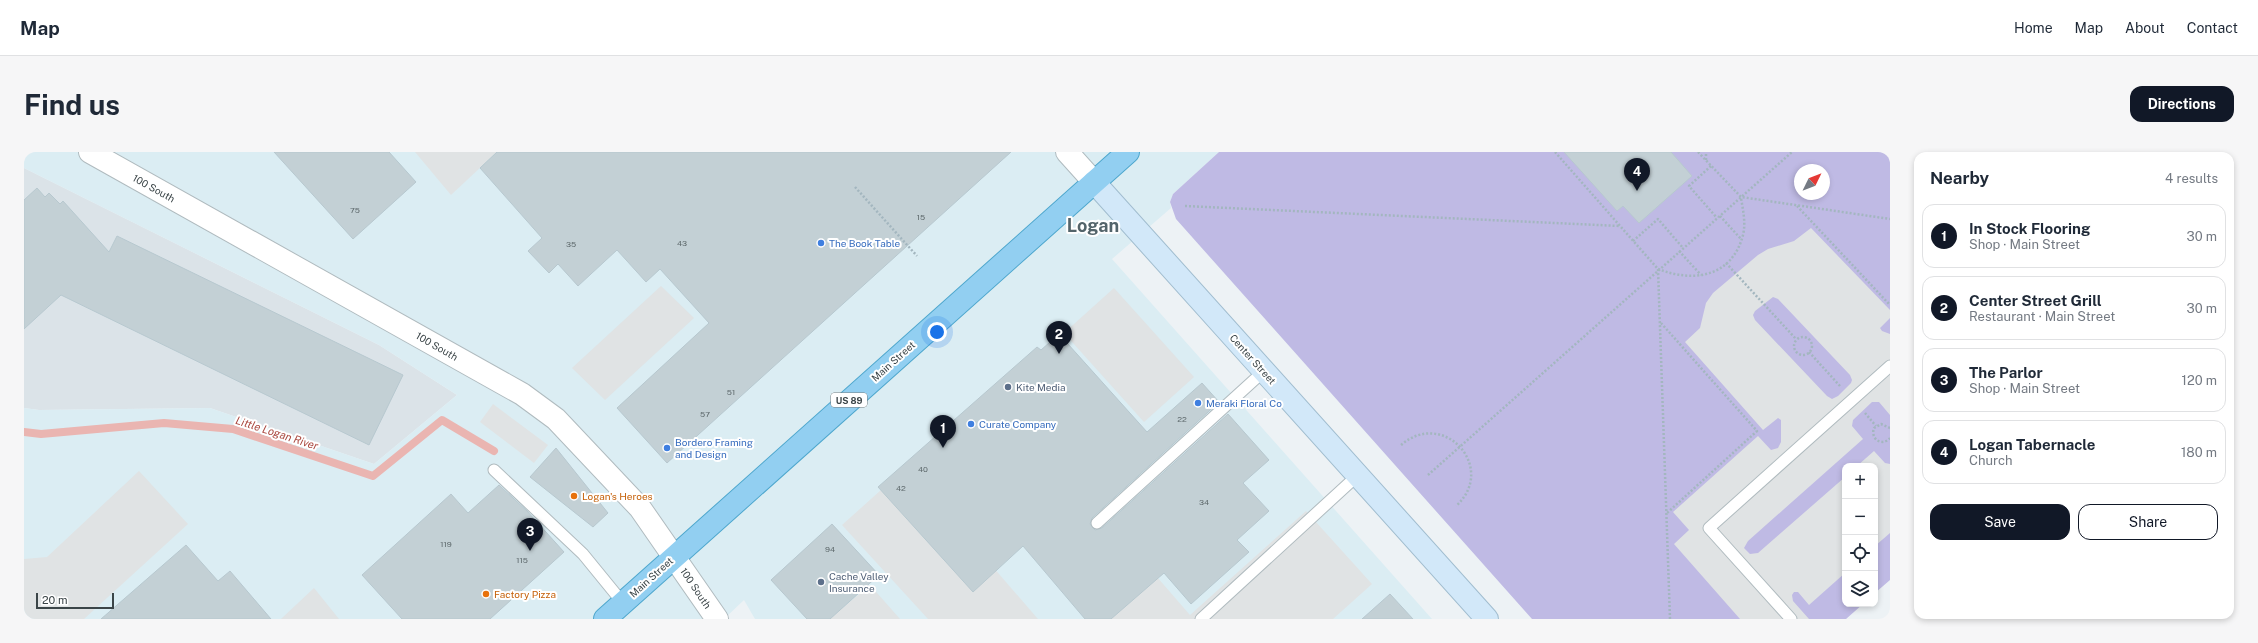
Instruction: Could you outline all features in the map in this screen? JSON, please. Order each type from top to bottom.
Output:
[{"type":"highway","name":"Main Street","points":[[605,619],[1128,152]]},
{"type":"main road","name":"Center Street","points":[[1094,182],[1487,619]]},
{"type":"street","name":"100 South","points":[[90,152],[522,394],[562,425],[640,508],[717,619]]},
{"type":"street","name":"Center Street","points":[[1067,152],[1094,182]]},
{"type":"lane","points":[[1791,619],[1709,528],[1890,366]]},
{"type":"lane","points":[[1097,523],[1264,371]]},
{"type":"lane","points":[[494,470],[583,554],[623,603]]},
{"type":"lane","points":[[1201,619],[1358,475]]},
{"type":"path","points":[[1555,152],[1658,269],[1680,276],[1702,276],[1715,272],[1726,263],[1741,239],[1744,219],[1741,197],[1698,152]]},
{"type":"path","points":[[1706,152],[1706,160]]},
{"type":"path","points":[[1428,475],[1658,269],[1792,152]]},
{"type":"path","points":[[1711,166],[1689,186],[1741,239]]},
{"type":"path","points":[[855,187],[917,256]]},
{"type":"path","points":[[1741,197],[1890,219]]},
{"type":"path","points":[[1796,205],[1890,305]]},
{"type":"path","points":[[1185,206],[1620,226]]},
{"type":"path","points":[[1633,242],[1658,219],[1683,248]]},
{"type":"path","points":[[1679,251],[1702,276]]},
{"type":"path","points":[[1726,263],[1796,339]]},
{"type":"path","points":[[1658,269],[1670,619]]},
{"type":"path","points":[[1660,322],[1757,431],[1667,513]]},
{"type":"path","points":[[1804,336],[1809,339],[1812,345],[1810,351],[1802,355],[1796,352],[1794,344],[1796,339],[1804,336]]},
{"type":"path","points":[[1889,439],[1883,442],[1877,440],[1873,430],[1881,424],[1890,428]]},
{"type":"path","points":[[1401,445],[1414,436],[1427,433],[1442,435],[1460,447],[1468,459],[1471,478],[1465,496],[1456,506]]},
{"type":"shaded area","points":[[24,152],[1219,152],[1173,194],[1170,202],[1171,208],[1112,259],[1432,619],[755,619],[744,600],[724,619],[24,619],[24,408],[39,410],[210,408],[374,464],[457,395],[379,345],[24,168]]},
{"type":"shaded area","points":[[415,152],[497,152],[451,195]]},
{"type":"shaded area","points":[[1219,152],[1890,152],[1890,580],[1878,590],[1878,463],[1842,463],[1842,607],[1860,607],[1846,619],[1532,619],[1176,219],[1170,202],[1173,194]]},
{"type":"shaded area","points":[[24,168],[379,345],[457,395],[374,464],[210,408],[39,410],[24,408]]},
{"type":"shaded area","points":[[1811,228],[1890,310],[1890,318],[1880,328],[1882,331],[1890,334],[1890,415],[1879,402],[1872,402],[1853,420],[1852,426],[1863,439],[1748,541],[1744,548],[1750,554],[1758,553],[1842,480],[1842,576],[1809,605],[1798,592],[1794,592],[1792,595],[1793,601],[1809,619],[1740,619],[1674,544],[1689,530],[1673,512],[1758,436],[1771,450],[1778,448],[1781,442],[1781,420],[1778,418],[1763,430],[1685,342],[1700,328],[1706,303],[1713,293],[1758,255],[1768,249],[1794,241]],"holes":[[[1773,297],[1778,299],[1850,375],[1852,380],[1851,383],[1838,396],[1832,399],[1827,396],[1755,320],[1753,315],[1755,311]]]},
{"type":"shaded area","points":[[661,286],[694,318],[605,400],[572,368]]},
{"type":"shaded area","points":[[1114,288],[1194,377],[1144,422],[1064,333]]},
{"type":"shaded area","points":[[493,404],[548,445],[534,463],[480,422]]},
{"type":"shaded area","points":[[1874,451],[1885,463],[1890,464],[1890,533],[1878,543],[1878,463],[1860,463]]},
{"type":"shaded area","points":[[139,471],[188,524],[84,619],[24,619],[24,559],[47,557]]},
{"type":"shaded area","points":[[881,490],[993,567],[1038,619],[928,619],[842,525]]},
{"type":"shaded area","points":[[1306,511],[1372,584],[1333,619],[1110,619],[1157,577],[1190,615]]},
{"type":"shaded area","points":[[870,585],[900,619],[829,619]]},
{"type":"shaded area","points":[[314,588],[339,619],[281,619]]},
{"type":"building","points":[[274,152],[389,152],[416,182],[353,239]]},
{"type":"building","points":[[497,152],[1011,152],[667,463],[617,408],[709,323],[660,269],[646,282],[617,250],[578,286],[558,264],[549,273],[528,251],[542,238],[480,168]]},
{"type":"building","points":[[1564,152],[1671,152],[1692,176],[1639,223],[1623,206],[1617,211]]},
{"type":"building","points":[[37,188],[45,197],[49,193],[60,204],[63,201],[109,252],[117,236],[403,375],[369,445],[61,295],[24,329],[24,200]]},
{"type":"building","points":[[1059,334],[1147,432],[1202,383],[1219,402],[1092,518],[1090,524],[1095,530],[1102,528],[1228,414],[1269,460],[1243,483],[1269,511],[1237,540],[1249,552],[1191,604],[1164,573],[1111,619],[1085,619],[1023,546],[973,592],[878,487],[1037,347],[1041,350]]},
{"type":"building","points":[[556,448],[608,513],[593,527],[530,477]]},
{"type":"building","points":[[499,485],[527,511],[564,552],[490,619],[402,619],[362,575],[451,494],[468,513]]},
{"type":"building","points":[[832,524],[879,575],[830,619],[807,619],[771,580]]},
{"type":"building","points":[[186,545],[218,581],[230,571],[271,619],[101,619]]},
{"type":"building","points":[[1390,594],[1413,619],[1362,619]]},
{"type":"waterway","name":"Little Logan River","points":[[24,432],[41,434],[164,423],[233,429],[373,476],[442,420],[494,451]]},
{"type":"place","name":"Logan Tabernacle","points":[[1637,191]]},
{"type":"place","name":"The Book Table","points":[[821,243]]},
{"type":"place","name":"Center Street Grill","points":[[1059,354]]},
{"type":"place","name":"Kite Media","points":[[1008,387]]},
{"type":"place","name":"Meraki Floral Co","points":[[1198,403]]},
{"type":"place","name":"Curate Company","points":[[971,424]]},
{"type":"place","name":"Bordero Framing and Design","points":[[667,448]]},
{"type":"place","name":"In Stock Flooring","points":[[943,448]]},
{"type":"place","name":"Logan's Heroes","points":[[574,496]]},
{"type":"place","name":"The Parlor","points":[[530,551]]},
{"type":"place","name":"Cache Valley Insurance","points":[[821,582]]},
{"type":"place","name":"Factory Pizza","points":[[486,594]]},
{"type":"district","name":"Logan","points":[[1093,225]]}]
